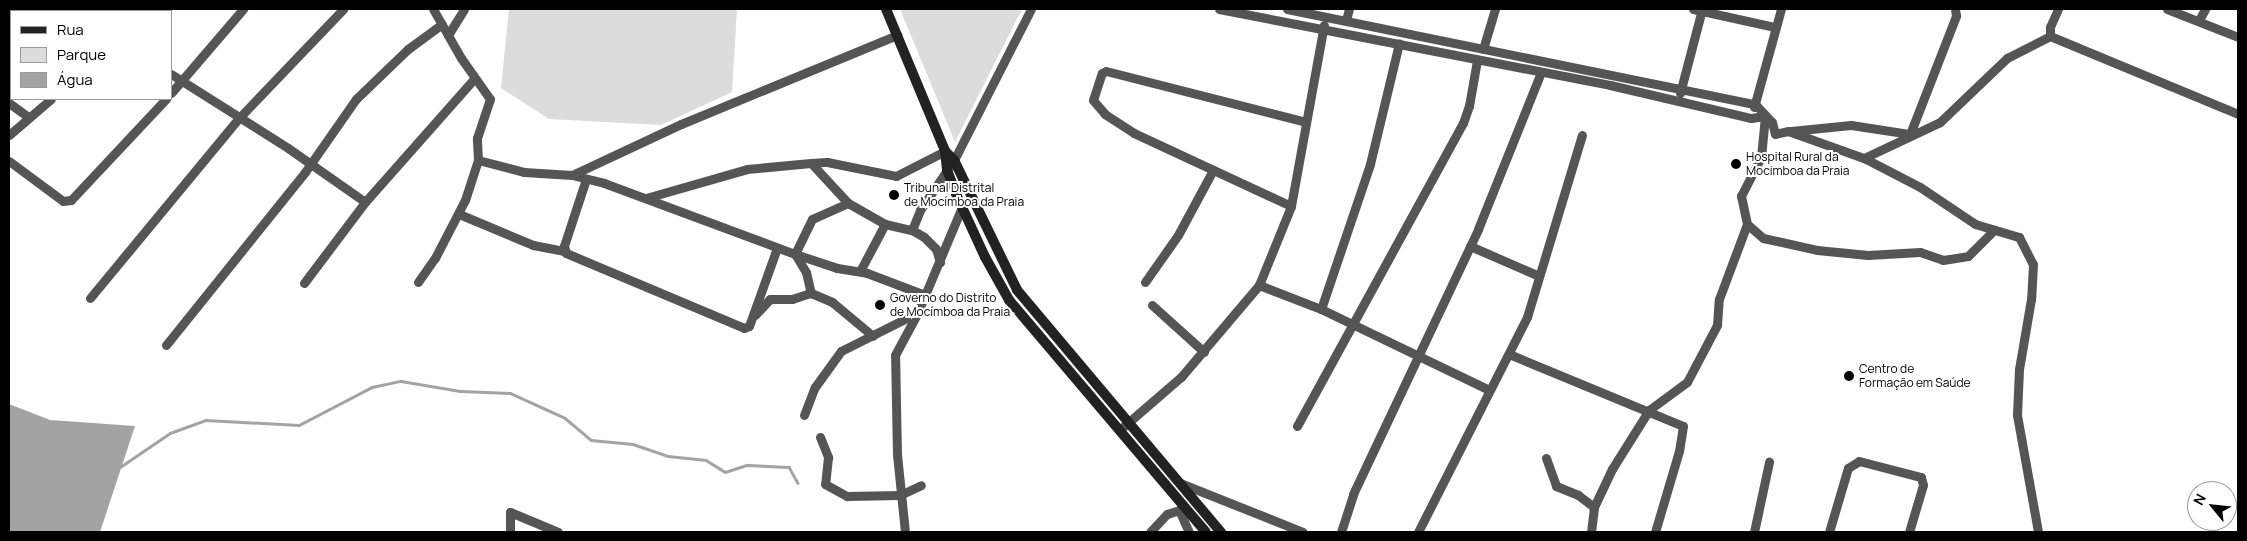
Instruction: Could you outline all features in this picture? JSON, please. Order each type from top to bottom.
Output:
[{"type":"street","points":[[172,92],[243,9]]},
{"type":"street","points":[[90,298],[239,118],[343,9]]},
{"type":"street","points":[[418,282],[435,258],[459,214],[478,160],[477,138],[490,99],[474,78],[433,9]]},
{"type":"street","points":[[448,35],[464,9]]},
{"type":"street","points":[[886,9],[945,151],[947,170],[962,208],[1009,300],[1206,532]]},
{"type":"street","points":[[912,230],[920,210],[954,160],[1031,9]]},
{"type":"street","points":[[1219,9],[1541,72],[1751,118],[1765,116]]},
{"type":"street","points":[[1287,9],[1755,104],[1772,122],[1775,134],[1850,125],[1910,134]]},
{"type":"street","points":[[1346,20],[1349,9]]},
{"type":"street","points":[[1483,49],[1494,9]]},
{"type":"street","points":[[1678,101],[1699,9],[1775,27]]},
{"type":"street","points":[[1751,118],[1781,9]]},
{"type":"street","points":[[1910,134],[1956,9]]},
{"type":"street","points":[[2050,36],[2050,27],[2058,9]]},
{"type":"street","points":[[2168,9],[2238,37]]},
{"type":"street","points":[[2199,20],[2205,9]]},
{"type":"street","points":[[1119,430],[1181,377],[1260,285],[1291,206],[1326,16]]},
{"type":"street","points":[[166,345],[311,164],[356,99],[408,50],[442,24]]},
{"type":"street","points":[[572,175],[681,124],[897,35]]},
{"type":"street","points":[[1864,158],[1910,134],[1940,122],[2007,58],[2050,36],[2238,114]]},
{"type":"street","points":[[1321,309],[1370,164],[1399,43]]},
{"type":"street","points":[[1297,426],[1354,326],[1463,123],[1469,106],[1476,60]]},
{"type":"street","points":[[1291,206],[1134,133],[1105,114],[1093,100],[1102,73],[1111,71],[1306,122]]},
{"type":"street","points":[[1341,532],[1354,494],[1470,246],[1541,72]]},
{"type":"street","points":[[172,75],[311,164],[366,202]]},
{"type":"street","points":[[304,283],[366,202],[474,78]]},
{"type":"street","points":[[9,135],[50,100]]},
{"type":"street","points":[[9,161],[63,201],[71,200],[165,100]]},
{"type":"street","points":[[9,103],[28,117]]},
{"type":"street","points":[[1591,532],[1594,508],[1612,470],[1649,410],[1687,382],[1717,325],[1719,299],[1747,224],[1741,196],[1761,157],[1765,116]]},
{"type":"street","points":[[1788,132],[1864,158],[1920,187],[1975,224],[2019,237],[2032,264],[2032,300],[2019,369],[2017,415],[2038,532]]},
{"type":"street","points":[[1418,532],[1527,317],[1582,135]]},
{"type":"street","points":[[945,151],[954,160],[1017,290],[1222,532]]},
{"type":"street","points":[[646,198],[747,169],[811,163],[827,162],[896,176],[945,151]]},
{"type":"street","points":[[478,160],[524,172],[572,175],[586,179],[646,198],[777,248],[837,268],[860,272],[925,295]]},
{"type":"street","points":[[811,163],[848,203],[885,224],[912,230],[936,250],[940,262]]},
{"type":"street","points":[[1145,282],[1178,235],[1213,170]]},
{"type":"street","points":[[564,250],[586,179]]},
{"type":"street","points":[[795,254],[812,219],[848,203]]},
{"type":"street","points":[[905,532],[900,495],[892,372],[895,355],[917,314],[962,208]]},
{"type":"street","points":[[459,214],[533,245],[564,250],[667,297],[744,328],[749,326],[759,308],[770,299],[792,299],[811,293],[832,302],[873,336]]},
{"type":"street","points":[[860,272],[885,224]]},
{"type":"street","points":[[1747,224],[1763,238],[1817,250],[1868,255],[1920,252],[1943,260],[1968,256],[1994,230]]},
{"type":"street","points":[[1470,246],[1539,276]]},
{"type":"street","points":[[749,326],[777,248]]},
{"type":"street","points":[[795,254],[806,272],[811,293]]},
{"type":"street","points":[[1260,285],[1321,309],[1489,390]]},
{"type":"street","points":[[1152,305],[1204,352]]},
{"type":"street","points":[[804,415],[816,387],[834,357],[917,314]]},
{"type":"street","points":[[1509,354],[1679,423],[1684,432],[1655,532]]},
{"type":"street","points":[[820,437],[828,457],[825,484],[847,496],[900,495],[921,485]]},
{"type":"street","points":[[1546,458],[1556,486],[1578,495],[1594,508]]},
{"type":"street","points":[[1829,532],[1848,468],[1859,461],[1921,477],[1923,485],[1909,532]]},
{"type":"street","points":[[1754,532],[1769,462]]},
{"type":"street","points":[[1180,483],[1303,532]]},
{"type":"street","points":[[1150,532],[1167,514],[1179,510],[1189,532]]},
{"type":"street","points":[[510,532],[510,512],[558,532]]},
{"type":"green space","points":[[509,9],[737,9],[732,92],[661,125],[549,119],[501,88]]},
{"type":"green space","points":[[900,9],[1022,9],[955,142]]},
{"type":"water","points":[[9,404],[50,420],[135,426],[100,532],[9,532]]},
{"type":"waterway","points":[[120,467],[170,433],[206,420],[299,425],[372,387],[401,381],[461,391],[510,393],[565,418],[591,440],[633,444],[668,456],[706,460],[725,472],[747,465],[789,467],[798,483]]},
{"type":"place","name":"Hospital Rural da Mocimboa da Praia","points":[[1736,164]]},
{"type":"place","name":"Tribunal Distrital de Mocímboa da Praia","points":[[894,195]]},
{"type":"place","name":"Governo do Distrito de Mocímboa da Praia","points":[[880,305]]},
{"type":"place","name":"Centro de Formação em Saúde","points":[[1849,376]]}]
